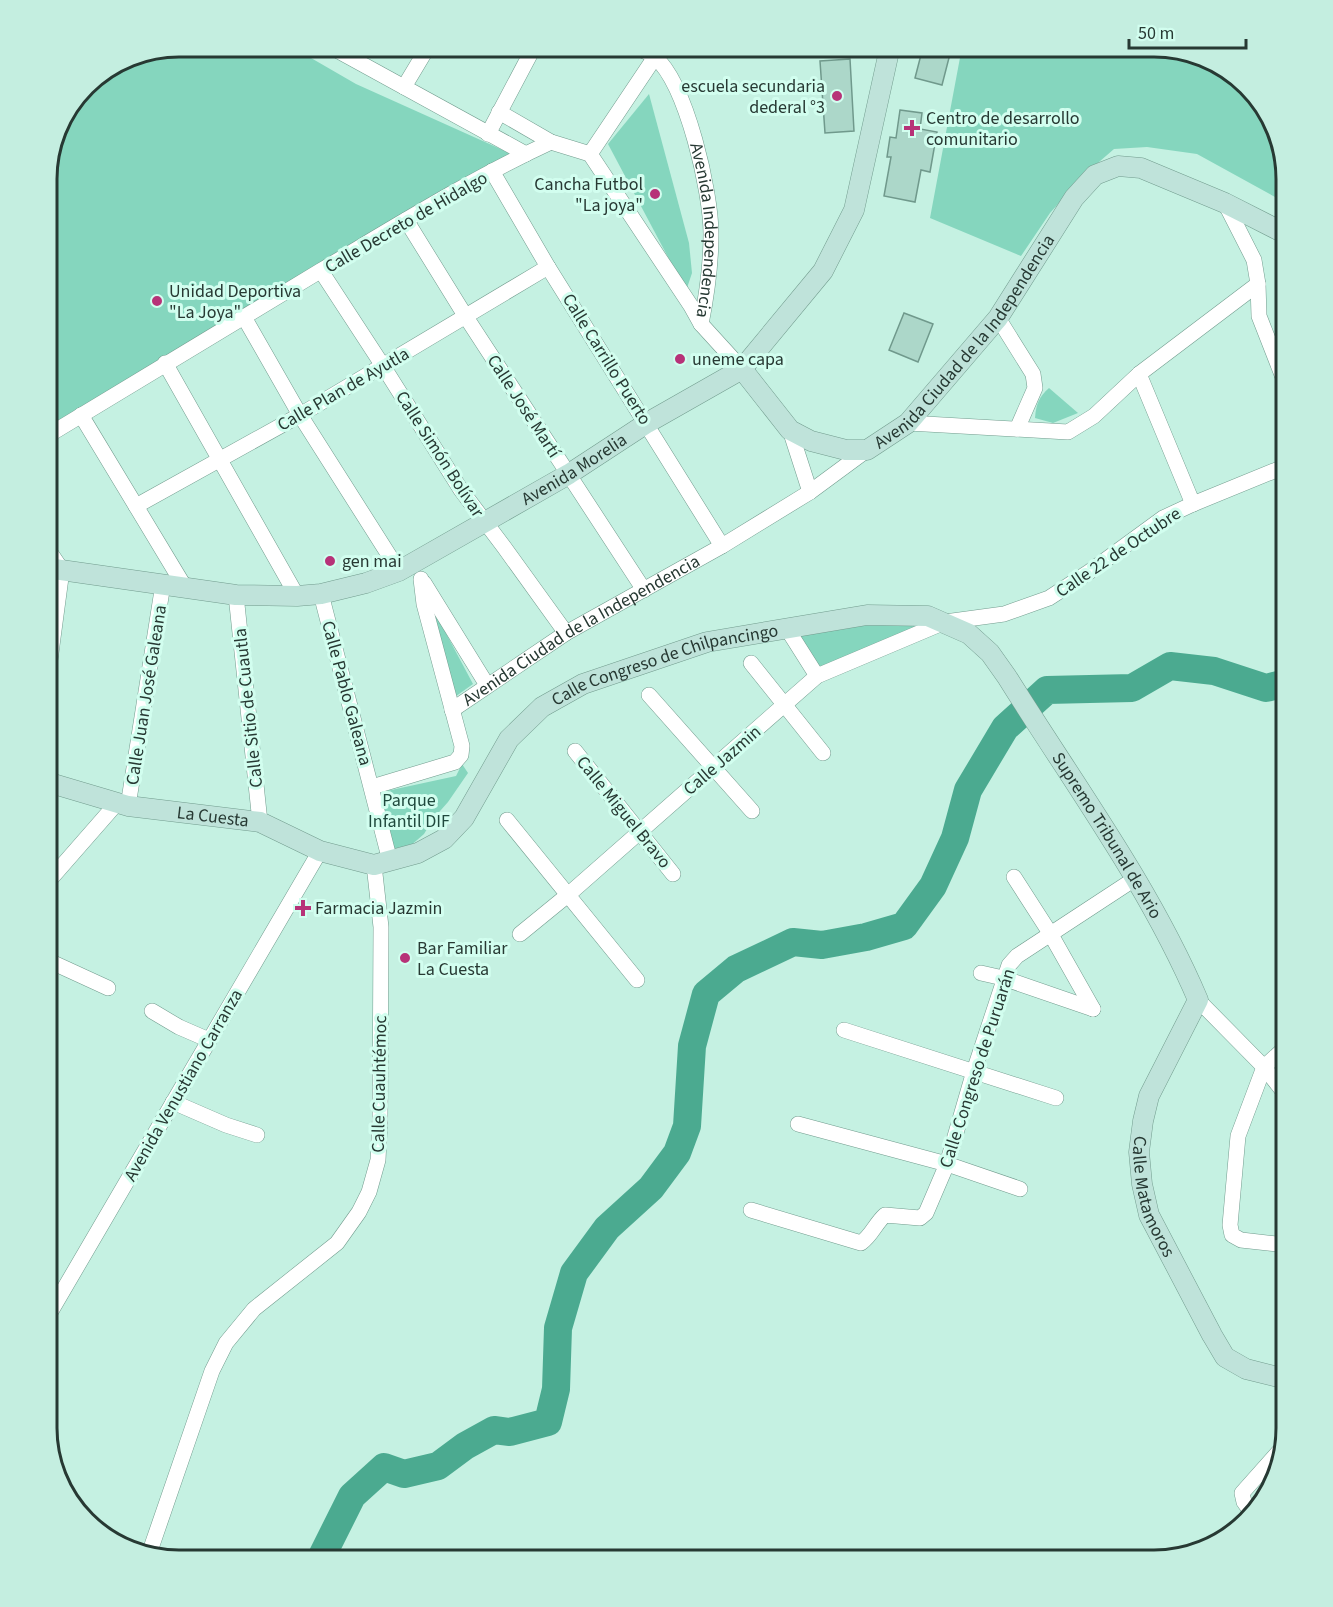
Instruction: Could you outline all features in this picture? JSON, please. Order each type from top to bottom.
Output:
[{"type":"street","points":[[351,57],[526,154]]},
{"type":"street","points":[[404,87],[422,57]]},
{"type":"street","points":[[488,134],[529,57]]},
{"type":"street","points":[[590,154],[653,57]]},
{"type":"street","name":"Avenida Independencia","points":[[659,57],[673,80],[688,114],[703,175],[711,231],[709,286],[701,324],[742,369],[790,430],[811,441],[846,450],[867,450]]},
{"type":"street","name":"Avenida Morelia","points":[[57,569],[236,595],[297,596],[321,594],[411,571],[483,522],[569,474],[648,423],[742,369],[823,271],[854,210],[888,57]]},
{"type":"street","points":[[499,112],[551,142],[590,154],[701,324]]},
{"type":"street","name":"Calle Decreto de Hidalgo","points":[[57,430],[406,220],[492,171],[551,142]]},
{"type":"street","name":"Avenida Ciudad de la Independencia","points":[[452,710],[566,633],[722,546],[810,492],[908,423],[998,318],[1074,198],[1095,175],[1118,166],[1141,168],[1225,202],[1276,228]]},
{"type":"street","name":"Calle Carrillo Puerto","points":[[492,171],[548,267],[648,423],[722,546]]},
{"type":"street","points":[[1225,202],[1254,260],[1258,284],[1259,316],[1276,358]]},
{"type":"street","name":"Calle José Martí","points":[[406,220],[466,317],[644,590]]},
{"type":"street","name":"Calle Plan de Ayutla","points":[[136,506],[300,415],[548,267]]},
{"type":"street","name":"Calle Simón Bolívar","points":[[321,271],[461,490],[566,633]]},
{"type":"street","points":[[908,423],[1068,432],[1094,416],[1139,374],[1258,284]]},
{"type":"street","points":[[244,317],[300,415],[411,571],[487,685]]},
{"type":"street","points":[[998,318],[1033,374],[1035,388],[1017,429]]},
{"type":"street","points":[[165,363],[297,596]]},
{"type":"street","points":[[1139,374],[1193,504]]},
{"type":"street","name":"Calle Juan José Galeana","points":[[81,415],[186,589]]},
{"type":"street","points":[[790,430],[810,492]]},
{"type":"street","name":"Calle 22 de Octubre","points":[[945,622],[1004,614],[1049,598],[1163,518],[1276,470]]},
{"type":"street","points":[[372,787],[455,762],[461,755],[462,746],[424,604],[411,571]]},
{"type":"street","name":"Calle Juan José Galeana","points":[[57,873],[123,804],[163,584]]},
{"type":"street","name":"Calle Pablo Galeana","points":[[321,594],[372,787],[382,863]]},
{"type":"street","name":"Calle Sitio de Cuautla","points":[[236,595],[260,822]]},
{"type":"street","name":"Calle Congreso de Chilpancingo","points":[[382,863],[418,853],[444,839],[464,818],[509,739],[542,707],[583,684],[707,642],[867,615],[928,616],[969,634],[990,653],[1007,677]]},
{"type":"street","name":"Calle Jazmin","points":[[520,934],[569,894],[818,676],[945,622]]},
{"type":"street","points":[[786,627],[818,676]]},
{"type":"street","points":[[750,663],[823,753]]},
{"type":"street","name":"Supremo Tribunal de Ario","points":[[1007,677],[1136,878],[1185,969],[1198,1000]]},
{"type":"street","points":[[649,695],[752,811]]},
{"type":"street","name":"Calle Miguel Bravo","points":[[574,751],[673,874]]},
{"type":"street","name":"La Cuesta","points":[[57,785],[123,804],[260,822],[320,851],[347,860],[382,863]]},
{"type":"street","points":[[507,820],[638,980]]},
{"type":"street","name":"Avenida Venustiano Carranza","points":[[57,1299],[320,851]]},
{"type":"street","name":"Calle Cuauhtémoc","points":[[152,1547],[212,1371],[226,1343],[254,1309],[337,1243],[359,1212],[369,1192],[378,1160],[380,1120],[382,863]]},
{"type":"street","points":[[981,973],[1003,978],[1093,1009],[1050,933],[1014,877]]},
{"type":"street","name":"Calle Congreso de Puruarán","points":[[751,1210],[861,1243],[870,1237],[875,1224],[885,1215],[920,1218],[926,1213],[947,1164],[1003,978],[1009,966],[1017,956],[1050,933],[1136,878]]},
{"type":"street","points":[[57,965],[108,988]]},
{"type":"street","points":[[1198,1000],[1276,1082]]},
{"type":"street","name":"Calle Matamoros","points":[[1198,1000],[1149,1096],[1139,1152],[1142,1184],[1149,1215],[1225,1357],[1246,1369],[1276,1376]]},
{"type":"street","points":[[152,1011],[209,1041]]},
{"type":"street","points":[[844,1030],[1056,1098]]},
{"type":"street","points":[[1276,1057],[1264,1067],[1238,1136],[1230,1225],[1232,1235],[1241,1240],[1276,1244]]},
{"type":"street","points":[[173,1101],[226,1125],[257,1135]]},
{"type":"street","points":[[798,1124],[947,1164],[1020,1190]]},
{"type":"street","points":[[1247,1506],[1242,1493],[1272,1459]]},
{"type":"green space","name":"Unidad Deportiva \"La Joya\"","points":[[309,57],[356,84],[514,155],[57,426],[58,163],[66,132],[82,105],[99,87],[118,73],[140,63],[163,58]]},
{"type":"green space","points":[[960,57],[1162,57],[1193,63],[1215,73],[1246,99],[1270,140],[1275,163],[1276,197],[1197,154],[1147,147],[1114,149],[1084,175],[1050,213],[1021,256],[930,218]]},
{"type":"green space","name":"Cancha Futbol \"La joya\"","points":[[649,94],[689,243],[692,273],[686,291],[608,144]]},
{"type":"green space","points":[[1049,388],[1078,413],[1053,423],[1035,418],[1039,401]]},
{"type":"green space","points":[[424,592],[473,684],[452,699]]},
{"type":"green space","points":[[867,623],[925,625],[816,669],[796,633]]},
{"type":"green space","name":"Parque Infantil DIF","points":[[462,764],[468,773],[424,834],[409,847],[392,852],[382,792],[456,776]]},
{"type":"building","points":[[920,57],[949,57],[942,85],[915,78]]},
{"type":"building","name":"escuela secundaria dederal °3","points":[[850,59],[854,131],[825,133],[820,61]]},
{"type":"building","points":[[900,110],[922,113],[920,129],[937,132],[930,172],[921,170],[915,202],[884,196],[891,157],[887,157],[890,137],[896,138]]},
{"type":"building","points":[[904,313],[933,324],[918,362],[889,350]]},
{"type":"waterway","points":[[325,1550],[352,1496],[384,1467],[404,1474],[438,1466],[465,1446],[494,1430],[510,1432],[548,1422],[556,1389],[558,1328],[574,1273],[607,1228],[651,1188],[677,1153],[687,1126],[692,1046],[706,994],[736,969],[793,942],[822,945],[866,937],[904,926],[933,886],[955,838],[968,790],[1005,728],[1047,690],[1132,688],[1170,666],[1214,671],[1266,688],[1276,686]]},
{"type":"place","name":"escuela secundaria dederal °3","points":[[837,96]]},
{"type":"place","name":"Centro de desarrollo comunitario","points":[[912,128]]},
{"type":"place","name":"Cancha Futbol \"La joya\"","points":[[655,194]]},
{"type":"place","name":"Unidad Deportiva \"La Joya\"","points":[[157,301]]},
{"type":"place","name":"uneme capa","points":[[680,359]]},
{"type":"place","name":"gen mai","points":[[330,561]]},
{"type":"place","name":"Farmacia Jazmin","points":[[303,908]]},
{"type":"place","name":"Bar Familiar La Cuesta","points":[[405,958]]}]
